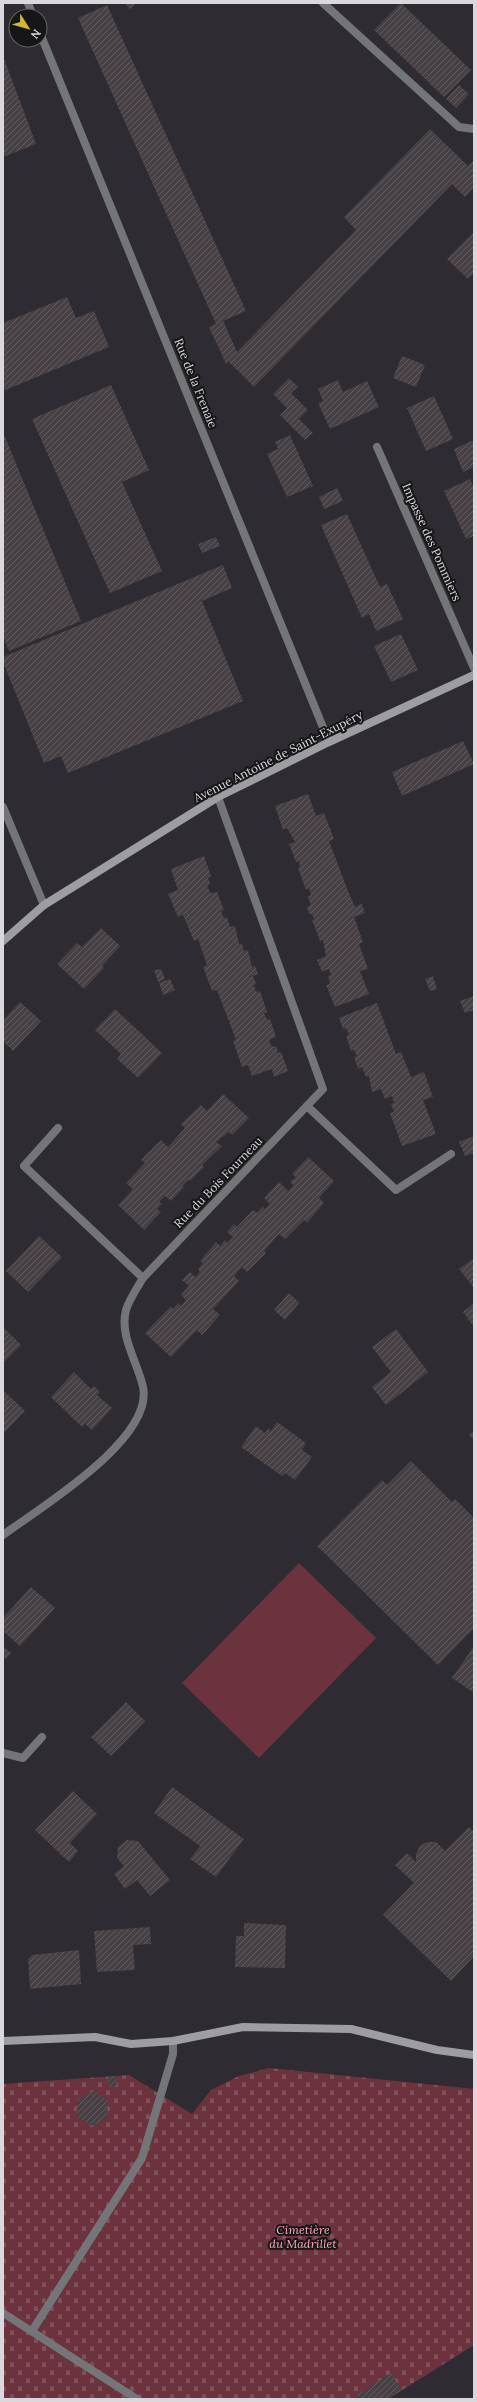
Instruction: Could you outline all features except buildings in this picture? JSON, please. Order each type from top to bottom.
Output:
[{"type":"street","points":[[323,3],[368,42],[459,128],[474,129]]},
{"type":"street","name":"Rue de la Frenaie","points":[[46,48],[329,742]]},
{"type":"street","name":"Impasse des Pommiers","points":[[377,447],[474,668]]},
{"type":"street","name":"Avenue Antoine de Saint-Exupéry","points":[[3,941],[44,905],[218,797],[329,742],[474,675]]},
{"type":"street","name":"Rue du Bois Fourneau","points":[[3,1535],[101,1462],[119,1445],[142,1411],[143,1388],[127,1342],[126,1311],[142,1278],[323,1089],[218,797]]},
{"type":"street","points":[[3,807],[44,905]]},
{"type":"street","points":[[307,1106],[396,1190],[451,1154]]},
{"type":"street","points":[[58,1128],[24,1166],[142,1278]]},
{"type":"street","points":[[3,1752],[22,1758],[42,1737]]},
{"type":"street","points":[[3,2041],[95,2037],[131,2044],[173,2041],[243,2027],[351,2029],[437,2050],[474,2056]]},
{"type":"street","points":[[32,2332],[142,2158],[173,2054],[173,2041]]},
{"type":"street","points":[[3,2313],[137,2399]]},
{"type":"green space","points":[[299,1563],[376,1638],[259,1758],[182,1683]]},
{"type":"green space","name":"Cimetière du Madrillet","points":[[269,2068],[474,2089],[474,2345],[388,2399],[3,2399],[3,2084],[129,2075],[192,2114],[211,2090],[239,2076]]}]
